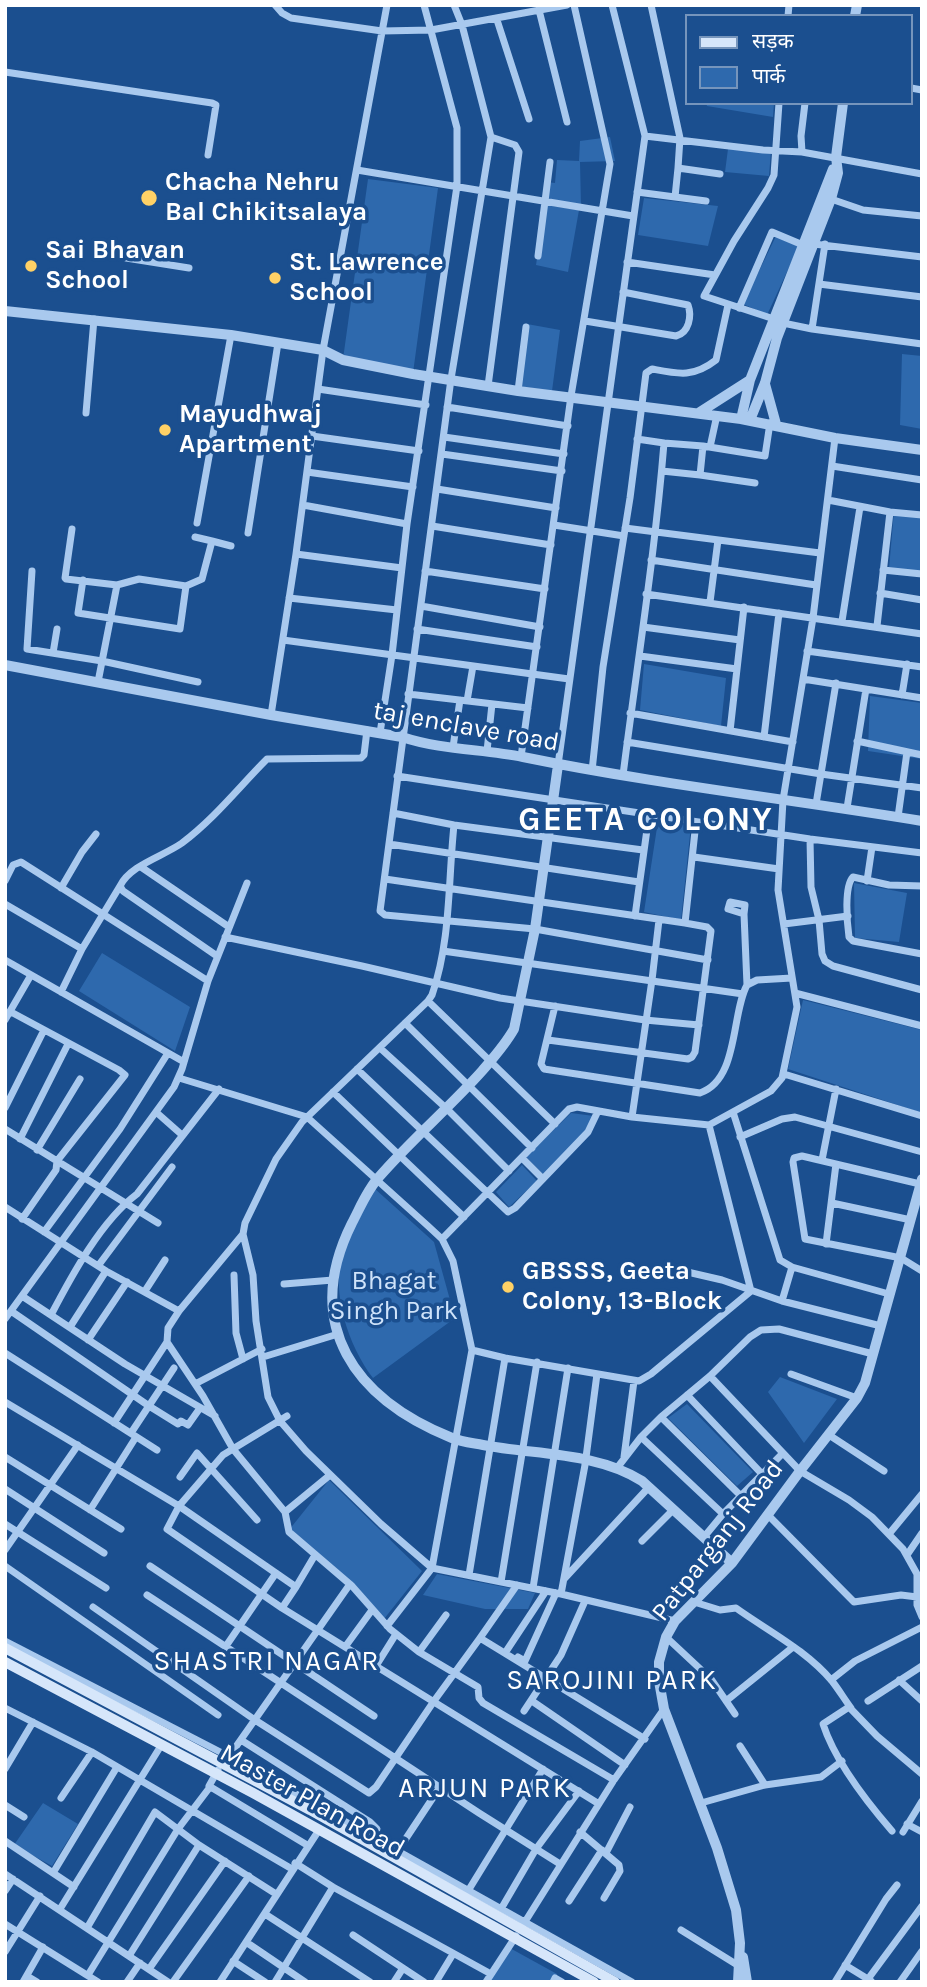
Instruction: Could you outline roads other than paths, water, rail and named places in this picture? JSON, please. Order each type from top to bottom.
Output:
[{"type":"main road","points":[[5,1648],[226,1760],[523,1925],[615,1982]]},
{"type":"main road","name":"Master Plan Road","points":[[5,1662],[216,1773],[594,1982]]},
{"type":"street","points":[[275,5],[287,16],[382,31],[431,30],[498,20],[566,5]]},
{"type":"street","points":[[271,715],[323,351],[387,5]]},
{"type":"street","points":[[380,733],[407,524],[457,186],[457,128],[424,5]]},
{"type":"street","points":[[454,5],[462,25],[491,137],[451,379],[380,909],[382,913],[535,929],[708,960]]},
{"type":"street","points":[[521,757],[572,396],[610,162],[574,5]]},
{"type":"street","points":[[612,5],[645,135],[554,801],[521,1001],[514,1029],[507,1041],[469,1086],[376,1180],[340,1249],[333,1280],[332,1305],[338,1334],[350,1362],[368,1384],[398,1411],[456,1439],[585,1460],[632,1474],[732,1563]]},
{"type":"street","points":[[651,5],[680,138],[675,197]]},
{"type":"street","points":[[539,10],[567,122]]},
{"type":"street","points":[[498,20],[529,118]]},
{"type":"street","points":[[5,72],[212,103],[216,106],[208,155]]},
{"type":"street","points":[[779,105],[774,175],[734,241],[705,297],[812,329],[922,344]]},
{"type":"street","points":[[802,152],[805,105]]},
{"type":"street","points":[[745,419],[750,380],[778,321],[808,244],[836,160],[843,105]]},
{"type":"street","points":[[645,135],[802,152],[922,174]]},
{"type":"street","points":[[488,386],[518,147],[508,141],[491,137]]},
{"type":"street","points":[[808,244],[831,199],[838,173],[836,160]]},
{"type":"street","points":[[538,256],[550,162]]},
{"type":"street","points":[[678,167],[720,174]]},
{"type":"street","points":[[357,170],[633,216]]},
{"type":"street","points":[[637,192],[706,201]]},
{"type":"street","points":[[831,199],[863,210],[922,216]]},
{"type":"street","points":[[739,308],[772,232],[808,244],[922,257]]},
{"type":"street","points":[[812,329],[825,244]]},
{"type":"street","points":[[127,258],[189,268]]},
{"type":"street","points":[[627,262],[715,275]]},
{"type":"street","points":[[819,284],[922,297]]},
{"type":"street","points":[[585,321],[680,336],[689,323],[688,305],[622,292]]},
{"type":"street","points":[[592,771],[603,667],[625,532],[646,373],[649,369],[685,374],[706,367],[716,360],[728,304]]},
{"type":"street","points":[[5,311],[230,335],[323,351],[343,360],[488,386],[700,412],[835,438],[922,450]]},
{"type":"street","points":[[86,413],[94,319]]},
{"type":"street","points":[[745,419],[765,383],[778,321]]},
{"type":"street","points":[[518,390],[526,327]]},
{"type":"street","points":[[197,523],[230,335]]},
{"type":"street","points":[[248,533],[287,344]]},
{"type":"street","points":[[700,412],[750,380]]},
{"type":"street","points":[[636,439],[765,456],[773,424],[765,383]]},
{"type":"street","points":[[318,389],[426,405]]},
{"type":"street","points":[[447,407],[568,426]]},
{"type":"street","points":[[700,475],[716,415]]},
{"type":"street","points":[[312,436],[419,451]]},
{"type":"street","points":[[444,437],[564,454]]},
{"type":"street","points":[[442,1239],[569,1109],[577,1107],[632,1117],[709,1125],[771,1091],[780,1082],[796,1012],[778,890],[780,834],[783,800],[813,618],[835,438]]},
{"type":"street","points":[[622,775],[640,656],[664,443]]},
{"type":"street","points":[[442,454],[562,471]]},
{"type":"street","points":[[832,466],[922,480]]},
{"type":"street","points":[[662,471],[755,483]]},
{"type":"street","points":[[307,472],[413,486]]},
{"type":"street","points":[[437,489],[556,508]]},
{"type":"street","points":[[828,500],[922,515]]},
{"type":"street","points":[[303,505],[407,524]]},
{"type":"street","points":[[842,621],[860,507]]},
{"type":"street","points":[[877,626],[890,512]]},
{"type":"street","points":[[554,525],[590,530],[654,532],[820,553]]},
{"type":"street","points":[[432,526],[551,545]]},
{"type":"street","points":[[72,530],[66,579],[117,585],[139,579],[186,586],[202,579],[212,541]]},
{"type":"street","points":[[195,537],[231,545]]},
{"type":"street","points":[[710,602],[718,540]]},
{"type":"street","points":[[296,554],[402,568]]},
{"type":"street","points":[[651,560],[816,585]]},
{"type":"street","points":[[883,570],[922,574]]},
{"type":"street","points":[[32,571],[26,648],[198,682]]},
{"type":"street","points":[[425,571],[545,589]]},
{"type":"street","points":[[83,580],[78,613],[180,629],[186,586]]},
{"type":"street","points":[[99,682],[117,585]]},
{"type":"street","points":[[880,593],[922,600]]},
{"type":"street","points":[[646,594],[922,634]]},
{"type":"street","points":[[289,598],[397,610]]},
{"type":"street","points":[[421,606],[540,628]]},
{"type":"street","points":[[730,731],[744,607]]},
{"type":"street","points":[[764,737],[773,645],[779,613]]},
{"type":"street","points":[[643,626],[740,640]]},
{"type":"street","points":[[53,653],[57,629]]},
{"type":"street","points":[[417,629],[537,647]]},
{"type":"street","points":[[283,640],[569,679]]},
{"type":"street","points":[[807,651],[922,667]]},
{"type":"street","points":[[640,656],[737,669]]},
{"type":"street","points":[[902,695],[908,664]]},
{"type":"street","name":"taj enclave road","points":[[5,666],[367,730],[421,743],[487,751],[592,771],[922,821]]},
{"type":"street","points":[[453,747],[472,666]]},
{"type":"street","points":[[803,679],[922,698]]},
{"type":"street","points":[[816,804],[836,683]]},
{"type":"street","points":[[847,808],[866,689]]},
{"type":"street","points":[[408,694],[528,708]]},
{"type":"street","points":[[487,751],[492,704]]},
{"type":"street","points":[[630,713],[793,742]]},
{"type":"street","points":[[61,992],[82,949],[123,881],[180,844],[218,812],[267,759],[361,758],[364,755],[367,730]]},
{"type":"street","points":[[856,741],[922,754]]},
{"type":"street","points":[[627,742],[922,788]]},
{"type":"street","points":[[898,817],[907,752]]},
{"type":"street","points":[[397,776],[810,839],[922,853]]},
{"type":"street","points":[[393,813],[454,825],[643,850]]},
{"type":"street","points":[[635,916],[649,815]]},
{"type":"street","points":[[685,923],[696,822]]},
{"type":"street","points":[[114,1423],[167,1342],[168,1328],[179,1311],[243,1234],[273,1165],[307,1117],[429,1001],[436,984],[448,920],[454,825]]},
{"type":"street","points":[[61,888],[96,834]]},
{"type":"street","points":[[810,839],[811,887],[819,920],[821,954],[827,963],[922,990]]},
{"type":"street","points":[[388,844],[639,883]]},
{"type":"street","points":[[867,881],[872,847]]},
{"type":"street","points":[[694,857],[779,869]]},
{"type":"street","points":[[5,881],[18,861],[208,981]]},
{"type":"street","points":[[141,867],[229,927]]},
{"type":"street","points":[[922,886],[889,885],[856,877],[849,880],[848,916],[849,937],[853,941],[922,954]]},
{"type":"street","points":[[385,879],[685,923],[711,931],[695,1052],[690,1058],[548,1040]]},
{"type":"street","points":[[5,1319],[179,1078],[208,981],[247,883]]},
{"type":"street","points":[[121,887],[123,891],[218,956]]},
{"type":"street","points":[[5,904],[82,949]]},
{"type":"street","points":[[555,1006],[541,1064],[544,1069],[695,1093],[704,1092],[725,1068],[747,985],[744,914]]},
{"type":"street","points":[[784,924],[848,916]]},
{"type":"street","points":[[632,1117],[659,920]]},
{"type":"street","points":[[225,937],[521,1001],[645,1020],[699,1025]]},
{"type":"street","points":[[443,951],[743,993]]},
{"type":"street","points":[[5,960],[184,1062]]},
{"type":"street","points":[[5,1020],[31,975]]},
{"type":"street","points":[[747,985],[757,981],[792,978]]},
{"type":"street","points":[[795,993],[922,1026]]},
{"type":"street","points":[[429,1001],[555,1124]]},
{"type":"street","points":[[11,1012],[125,1075],[57,1161],[56,1170],[22,1219]]},
{"type":"street","points":[[405,1023],[531,1148]]},
{"type":"street","points":[[5,1108],[44,1030]]},
{"type":"street","points":[[20,1139],[68,1044]]},
{"type":"street","points":[[380,1048],[509,1171]]},
{"type":"street","points":[[44,1232],[120,1129],[168,1053]]},
{"type":"street","points":[[357,1069],[510,1212],[587,1132],[598,1111]]},
{"type":"street","points":[[783,1074],[922,1116]]},
{"type":"street","points":[[179,1078],[307,1117],[442,1239],[453,1261],[472,1350],[456,1439],[432,1568],[387,1626]]},
{"type":"street","points":[[37,1150],[80,1079]]},
{"type":"street","points":[[51,1315],[83,1256],[125,1203],[138,1194],[219,1089]]},
{"type":"street","points":[[822,1160],[836,1089]]},
{"type":"street","points":[[333,1092],[464,1217]]},
{"type":"street","points":[[156,1112],[181,1135]]},
{"type":"street","points":[[733,1112],[779,1258],[792,1267],[889,1294]]},
{"type":"street","points":[[740,1137],[790,1117],[922,1152]]},
{"type":"street","points":[[709,1125],[751,1291]]},
{"type":"street","points":[[5,1129],[158,1223]]},
{"type":"street","points":[[921,1182],[798,1156],[793,1162],[804,1237],[807,1240],[901,1258],[922,1271]]},
{"type":"street","points":[[522,1158],[543,1180]]},
{"type":"street","points":[[826,1244],[836,1164]]},
{"type":"street","points":[[98,1266],[172,1167]]},
{"type":"street","name":"Patparganj Road","points":[[747,1982],[736,1910],[701,1803],[664,1709],[659,1662],[666,1637],[675,1621],[732,1563],[858,1398],[865,1382],[921,1182]]},
{"type":"street","points":[[832,1203],[911,1220]]},
{"type":"street","points":[[5,1207],[106,1271],[179,1311]]},
{"type":"street","points":[[243,1234],[253,1275],[256,1321],[268,1397],[330,1475],[397,1539],[432,1568],[559,1593],[675,1621]]},
{"type":"street","points":[[145,1291],[165,1260]]},
{"type":"street","points":[[782,1301],[792,1267]]},
{"type":"street","points":[[70,1327],[106,1271]]},
{"type":"street","points":[[683,1271],[722,1280],[782,1301],[881,1326]]},
{"type":"street","points":[[234,1275],[236,1333],[243,1359]]},
{"type":"street","points":[[284,1284],[333,1280]]},
{"type":"street","points":[[88,1340],[127,1282]]},
{"type":"street","points":[[472,1350],[639,1381],[751,1291]]},
{"type":"street","points":[[22,1296],[144,1375],[215,1416]]},
{"type":"street","points":[[11,1311],[131,1395],[178,1424],[181,1421],[188,1425],[200,1408]]},
{"type":"street","points":[[617,1468],[661,1417],[710,1376],[750,1337],[769,1328],[873,1354]]},
{"type":"street","points":[[195,1384],[243,1359],[338,1334]]},
{"type":"street","points":[[167,1342],[233,1449],[285,1512],[289,1532],[350,1584],[396,1634],[419,1652],[478,1687],[479,1698],[483,1703],[614,1780]]},
{"type":"street","points":[[5,1353],[157,1450]]},
{"type":"street","points":[[469,1575],[505,1358]]},
{"type":"street","points":[[500,1582],[537,1362]]},
{"type":"street","points":[[90,1510],[149,1406],[174,1368]]},
{"type":"street","points":[[533,1588],[568,1368]]},
{"type":"street","points":[[515,1660],[518,1657],[525,1661],[564,1580],[597,1374]]},
{"type":"street","points":[[791,1374],[858,1398]]},
{"type":"street","points":[[710,1376],[800,1471],[872,1517],[907,1555],[917,1574],[922,1617]]},
{"type":"street","points":[[624,1459],[634,1381]]},
{"type":"street","points":[[687,1395],[762,1474]]},
{"type":"street","points":[[5,1402],[179,1506],[296,1587]]},
{"type":"street","points":[[661,1417],[741,1496]]},
{"type":"street","points":[[283,1418],[223,1455],[211,1466],[179,1506],[167,1529],[282,1608],[599,1804]]},
{"type":"street","points":[[829,1435],[884,1471]]},
{"type":"street","points":[[641,1437],[723,1514]]},
{"type":"street","points":[[5,1550],[78,1446]]},
{"type":"street","points":[[180,1477],[197,1453],[257,1520]]},
{"type":"street","points":[[704,1537],[782,1454]]},
{"type":"street","points":[[5,1457],[121,1529]]},
{"type":"street","points":[[285,1512],[330,1475]]},
{"type":"street","points":[[564,1580],[649,1487]]},
{"type":"street","points":[[5,1489],[104,1553]]},
{"type":"street","points":[[889,1535],[922,1494]]},
{"type":"street","points":[[642,1541],[674,1509]]},
{"type":"street","points":[[767,1514],[854,1602],[919,1593]]},
{"type":"street","points":[[5,1524],[106,1588]]},
{"type":"street","points":[[907,1555],[922,1533]]},
{"type":"street","points":[[282,1608],[315,1555]]},
{"type":"street","points":[[5,1566],[218,1715]]},
{"type":"street","points":[[150,1566],[374,1716]]},
{"type":"street","points":[[226,1646],[276,1573]]},
{"type":"street","points":[[88,1975],[178,1829],[350,1584]]},
{"type":"street","points":[[93,1607],[255,1720],[369,1793],[376,1787],[517,1585]]},
{"type":"street","points":[[505,1653],[546,1591]]},
{"type":"street","points":[[148,1595],[560,1864]]},
{"type":"street","points":[[524,1711],[561,1655],[585,1601]]},
{"type":"street","points":[[694,1602],[720,1610],[736,1608],[793,1647],[831,1680],[851,1709],[877,1736],[922,1774]]},
{"type":"street","points":[[345,1647],[372,1609]]},
{"type":"street","points":[[419,1652],[446,1615]]},
{"type":"street","points":[[831,1680],[855,1661],[922,1627]]},
{"type":"street","points":[[376,1666],[396,1634]]},
{"type":"street","points":[[666,1637],[711,1679],[735,1714]]},
{"type":"street","points":[[481,1639],[645,1739]]},
{"type":"street","points":[[5,1641],[226,1760]]},
{"type":"street","points":[[726,1701],[793,1647]]},
{"type":"street","points":[[868,1701],[922,1666]]},
{"type":"street","points":[[899,1680],[922,1701]]},
{"type":"street","points":[[531,1700],[625,1765]]},
{"type":"street","points":[[851,1709],[846,1707],[823,1724],[868,1803],[892,1830]]},
{"type":"street","points":[[7,1712],[92,1752],[453,1954],[488,1978],[614,1780],[664,1709]]},
{"type":"street","points":[[5,1769],[33,1723]]},
{"type":"street","points":[[241,1740],[370,1822],[377,1829],[371,1841],[397,1852],[501,1909],[523,1925],[632,1982]]},
{"type":"street","points":[[60,1909],[162,1744]]},
{"type":"street","points":[[740,1746],[765,1785]]},
{"type":"street","points":[[61,1798],[92,1752]]},
{"type":"street","points":[[701,1803],[765,1785],[821,1777],[842,1761]]},
{"type":"street","points":[[53,1873],[117,1767]]},
{"type":"street","points":[[468,1891],[543,1769]]},
{"type":"street","points":[[210,1787],[307,1845]]},
{"type":"street","points":[[397,1852],[440,1787]]},
{"type":"street","points":[[501,1909],[536,1849],[579,1791]]},
{"type":"street","points":[[922,1801],[919,1810],[905,1828],[922,1832]]},
{"type":"street","points":[[5,1804],[24,1817]]},
{"type":"street","points":[[569,1901],[604,1851],[630,1807]]},
{"type":"street","points":[[87,1928],[154,1812],[199,1845],[276,1894]]},
{"type":"street","points":[[220,1982],[318,1830]]},
{"type":"street","points":[[580,1832],[621,1868],[604,1898]]},
{"type":"street","points":[[5,1840],[74,1887]]},
{"type":"street","points":[[129,1956],[199,1845]]},
{"type":"street","points":[[149,1969],[225,1861]]},
{"type":"street","points":[[5,1874],[168,1981],[249,1876]]},
{"type":"street","points":[[5,1891],[13,1879]]},
{"type":"street","points":[[835,1982],[897,1885]]},
{"type":"street","points":[[275,1982],[333,1887]]},
{"type":"street","points":[[5,1952],[40,1896]]},
{"type":"street","points":[[845,1965],[870,1981],[922,1906]]},
{"type":"street","points":[[265,1914],[365,1980]]},
{"type":"street","points":[[5,1924],[98,1982]]},
{"type":"street","points":[[681,1930],[739,1966]]},
{"type":"street","points":[[353,1935],[424,1982]]},
{"type":"street","points":[[246,1942],[305,1982]]},
{"type":"street","name":"Patparganj Road","points":[[738,1982],[740,1943]]},
{"type":"street","points":[[37,1982],[25,1979],[43,1947]]},
{"type":"street","points":[[900,1982],[922,1951]]},
{"type":"street","points":[[436,1982],[453,1954]]},
{"type":"street","points":[[233,1961],[265,1982]]},
{"type":"street","points":[[127,1982],[139,1963]]},
{"type":"street","points":[[394,1982],[403,1968]]},
{"type":"street","points":[[553,1982],[555,1978],[562,1982]]},
{"type":"place","name":"Chacha Nehru Bal Chikitsalaya","points":[[149,198]]},
{"type":"place","name":"Sai Bhavan School","points":[[31,266]]},
{"type":"place","name":"St. Lawrence School","points":[[275,278]]},
{"type":"place","name":"Mayudhwaj Apartment","points":[[165,430]]},
{"type":"place","name":"GBSSS, Geeta Colony, 13-Block","points":[[508,1287]]},
{"type":"district","name":"GEETA COLONY","points":[[646,821]]},
{"type":"district","name":"SHASTRI NAGAR","points":[[267,1662]]},
{"type":"district","name":"SAROJINI PARK","points":[[612,1681]]},
{"type":"district","name":"ARJUN PARK","points":[[485,1789]]},
{"type":"park label","name":"Bhagat Singh Park","points":[[394,1297]]}]
